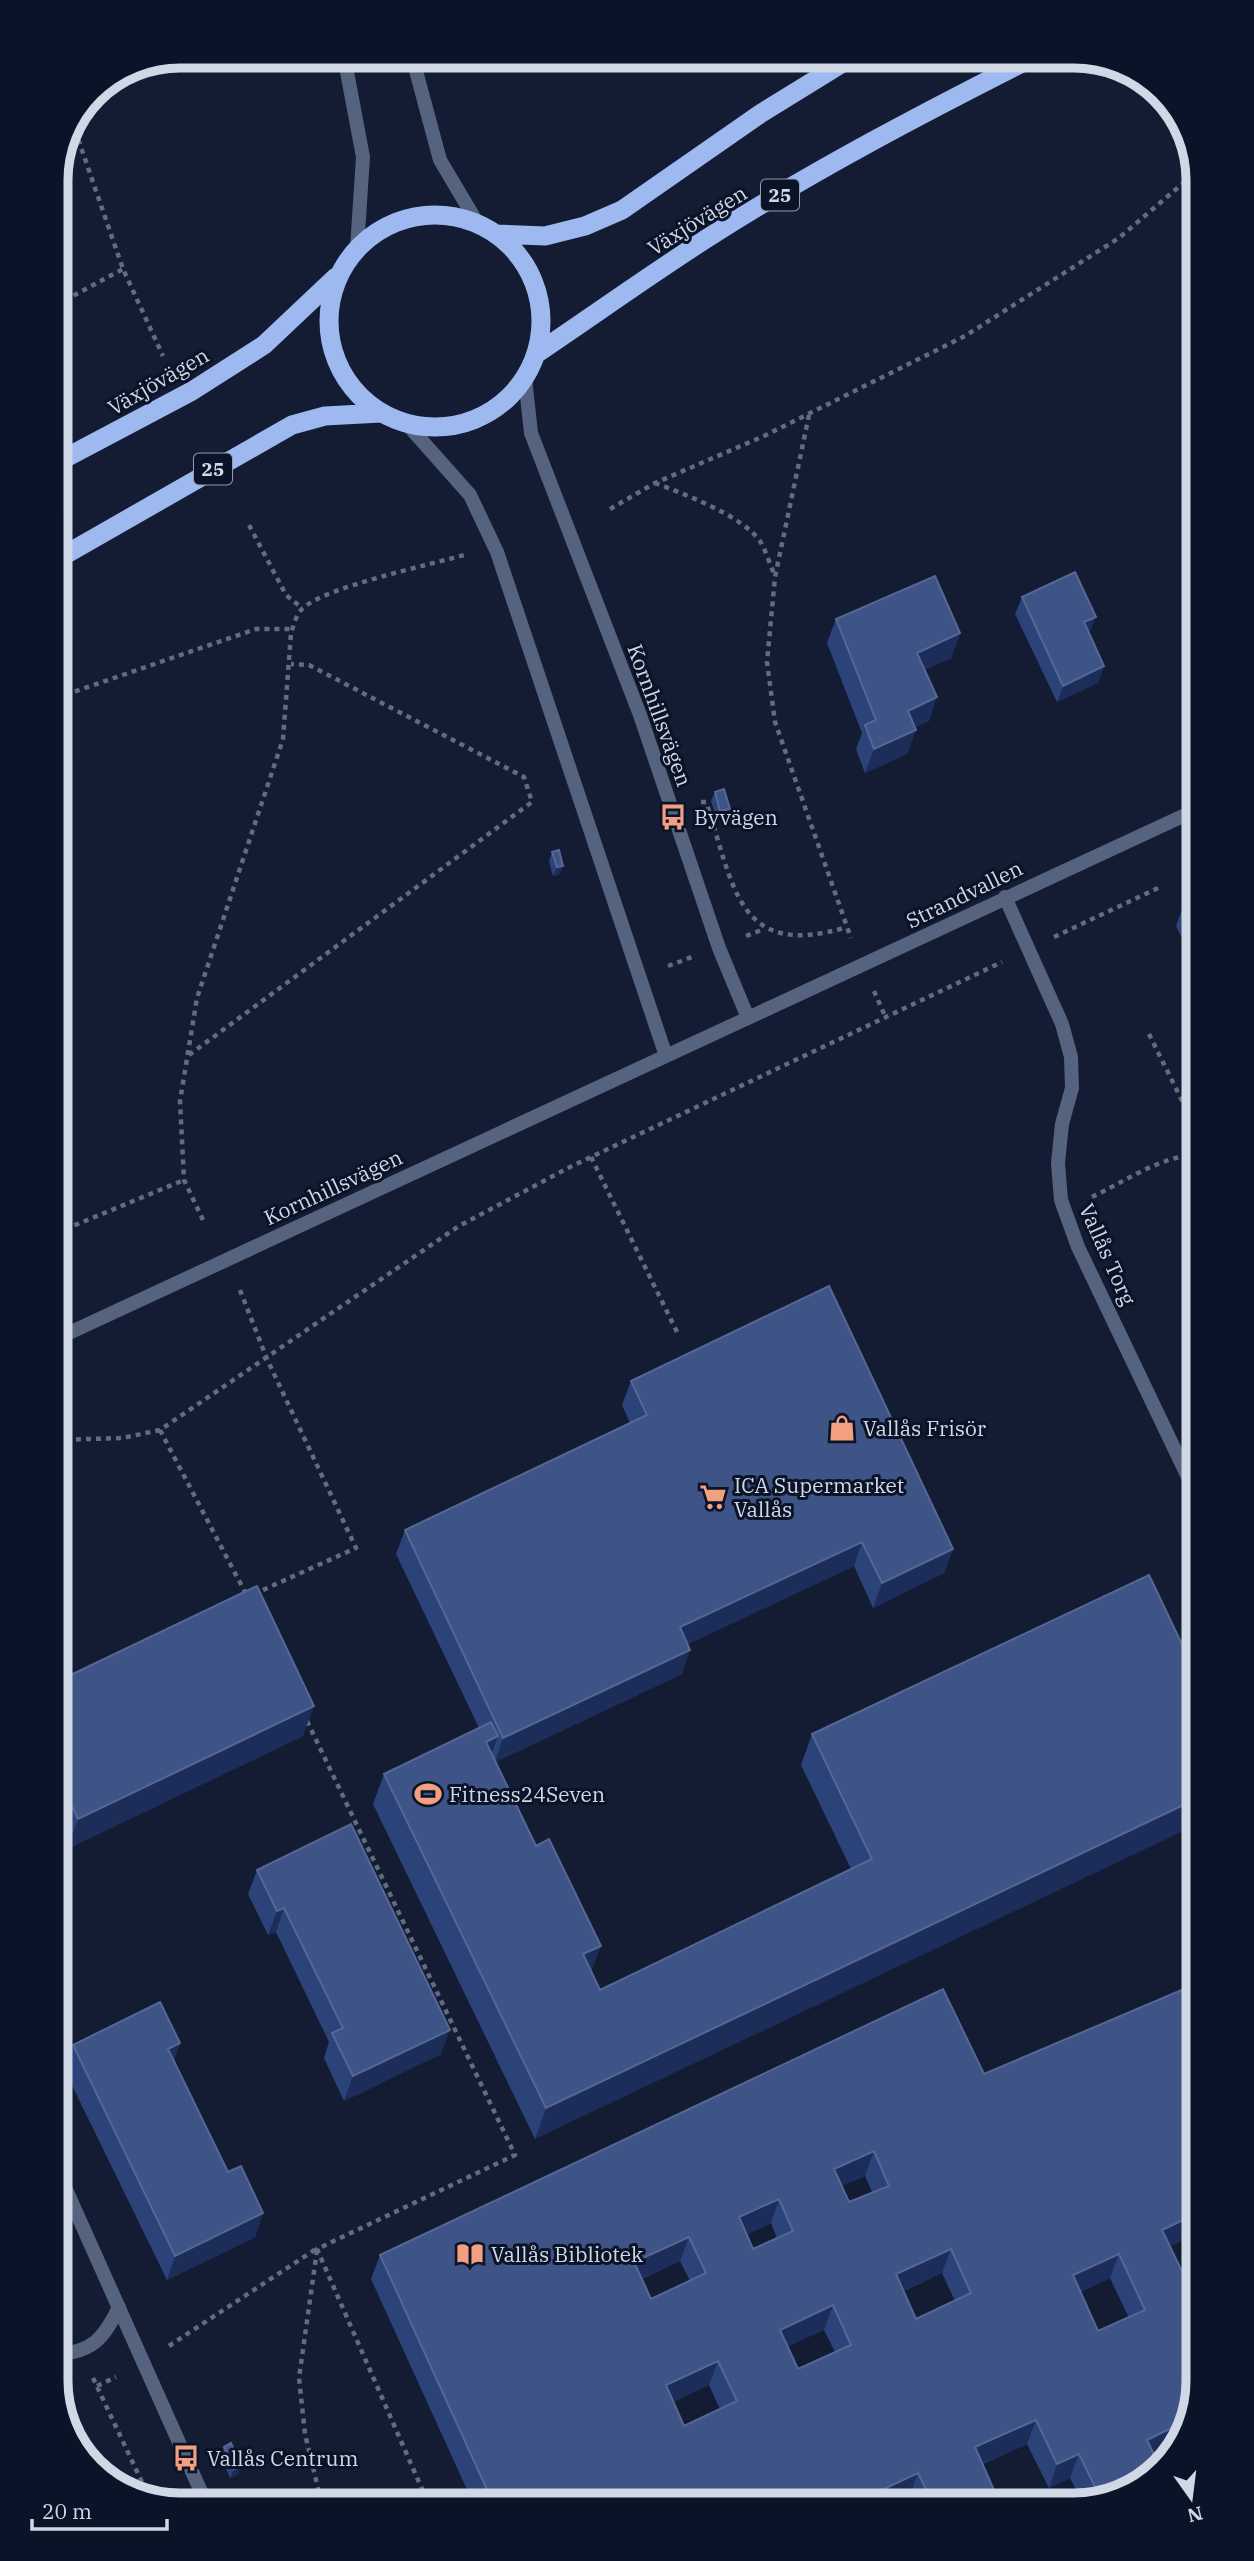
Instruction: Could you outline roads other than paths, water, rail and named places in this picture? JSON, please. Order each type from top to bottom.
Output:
[{"type":"highway","name":"Växjövägen","points":[[496,234],[545,236],[586,226],[622,210],[760,114],[834,68]]},
{"type":"highway","name":"Växjövägen","points":[[536,354],[709,237],[942,104],[1012,68]]},
{"type":"highway","name":"Växjövägen","points":[[68,457],[192,391],[264,345],[339,274],[357,248],[383,228],[414,216],[447,215],[478,223],[496,234],[521,258],[536,287],[541,321],[536,354],[525,378],[499,405],[466,423],[436,427],[407,424],[381,413],[368,404],[346,381],[333,352],[328,320],[333,289],[339,274]]},
{"type":"highway","name":"Växjövägen","points":[[68,553],[292,425],[325,416],[381,413]]},
{"type":"street","points":[[346,68],[363,157],[357,248]]},
{"type":"street","points":[[414,68],[440,160],[478,223]]},
{"type":"street","name":"Kornhillsvägen","points":[[68,1333],[748,1018],[719,948],[640,715],[531,433],[525,378]]},
{"type":"street","points":[[407,424],[470,495],[497,552],[666,1056]]},
{"type":"street","name":"Strandvallen","points":[[748,1018],[1186,814]]},
{"type":"street","name":"Vallås Torg","points":[[1005,897],[1062,1024],[1071,1057],[1073,1088],[1062,1124],[1058,1163],[1061,1200],[1078,1247],[1186,1473]]},
{"type":"street","points":[[68,2194],[202,2493]]},
{"type":"street","points":[[68,2354],[82,2353],[110,2328],[119,2307]]},
{"type":"place","name":"Byvägen","points":[[673,817]]},
{"type":"place","name":"Vallås Frisör","points":[[842,1428]]},
{"type":"place","name":"ICA Supermarket Vallås","points":[[713,1497]]},
{"type":"place","name":"Fitness24Seven","points":[[428,1794]]},
{"type":"place","name":"Vallås Bibliotek","points":[[470,2254]]},
{"type":"place","name":"Vallås Centrum","points":[[186,2458]]}]
